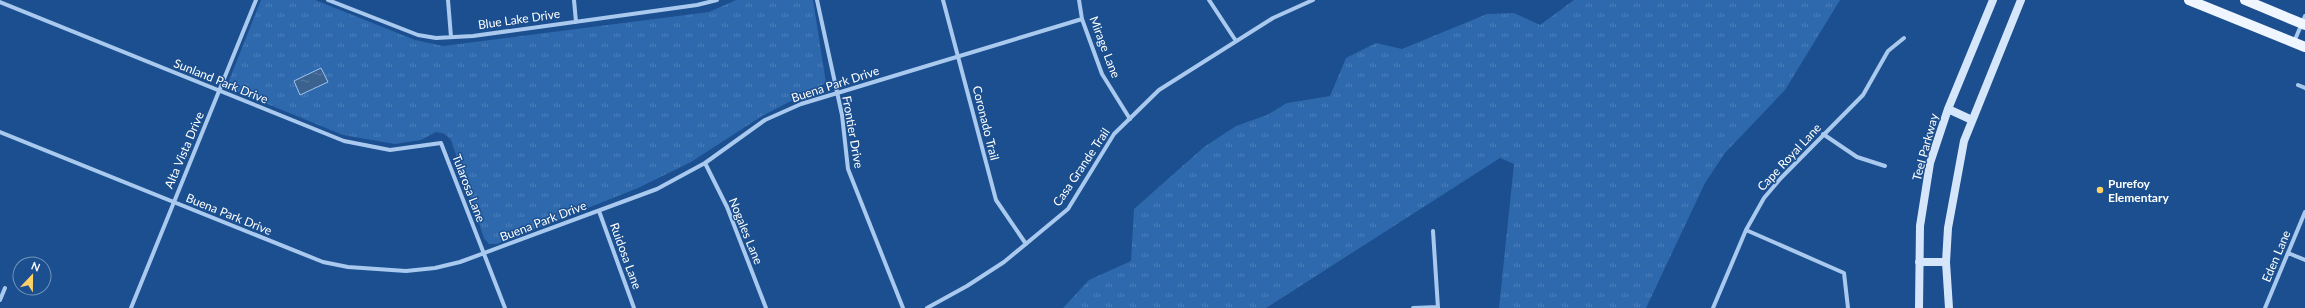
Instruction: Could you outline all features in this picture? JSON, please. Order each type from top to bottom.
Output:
[{"type":"main road","name":"Teel Parkway","points":[[1919,308],[1920,226],[1930,163],[1948,109],[1993,0]]},
{"type":"main road","points":[[1949,308],[1946,262],[1948,228],[1964,141],[2021,0]]},
{"type":"main road","points":[[2189,0],[2305,47]]},
{"type":"main road","points":[[2245,0],[2304,21]]},
{"type":"main road","points":[[1948,109],[1972,120]]},
{"type":"main road","points":[[1919,262],[1946,262]]},
{"type":"street","name":"Alta Vista Drive","points":[[131,308],[256,0]]},
{"type":"street","name":"Blue Lake Drive","points":[[328,0],[418,35],[451,37],[576,22],[717,0]]},
{"type":"street","points":[[448,0],[451,37]]},
{"type":"street","points":[[574,0],[576,22]]},
{"type":"street","name":"Frontier Drive","points":[[817,0],[842,115],[848,169],[903,308]]},
{"type":"street","name":"Coronado Trail","points":[[943,0],[996,200],[1026,244]]},
{"type":"street","name":"Mirage Lane","points":[[1079,0],[1082,19],[1102,74],[1130,119]]},
{"type":"street","points":[[1209,0],[1236,41]]},
{"type":"street","name":"Casa Grande Trail","points":[[927,308],[967,286],[1004,262],[1068,210],[1114,134],[1159,90],[1273,18],[1313,0]]},
{"type":"street","name":"Sunland Park Drive","points":[[0,2],[219,92],[356,145],[390,150],[441,143]]},
{"type":"street","name":"Buena Park Drive","points":[[0,132],[323,262],[348,267],[406,271],[435,268],[484,254],[657,189],[705,163],[765,120],[801,104],[837,95],[1082,19]]},
{"type":"street","points":[[2294,43],[2304,21]]},
{"type":"street","name":"Cape Royal Lane","points":[[1713,308],[1746,230],[1764,198],[1823,134],[1863,95],[1888,51],[1904,38]]},
{"type":"street","points":[[2298,85],[2305,88]]},
{"type":"street","points":[[1823,134],[1856,157],[1885,166]]},
{"type":"street","name":"Tularosa Lane","points":[[441,143],[505,308]]},
{"type":"street","name":"Nogales Lane","points":[[705,163],[727,207],[766,308]]},
{"type":"street","name":"Ruidosa Lane","points":[[599,210],[634,308]]},
{"type":"street","name":"Eden Lane","points":[[2265,308],[2305,212]]},
{"type":"street","points":[[1746,230],[1844,273],[1848,308]]},
{"type":"street","points":[[1413,308],[1438,308],[1433,231]]},
{"type":"street","points":[[2288,253],[2305,260]]},
{"type":"street","points":[[0,300],[5,288]]},
{"type":"green space","points":[[261,0],[315,0],[415,40],[443,46],[709,12],[736,0],[813,0],[826,83],[762,116],[691,162],[638,188],[497,244],[489,244],[484,238],[451,140],[445,134],[436,132],[421,140],[395,144],[343,135],[231,89],[228,83]]},
{"type":"green space","points":[[1574,0],[1840,0],[1785,90],[1725,153],[1705,183],[1646,308],[1499,308],[1514,164],[1500,158],[1266,308],[1063,308],[1089,280],[1131,261],[1134,209],[1204,147],[1236,126],[1267,115],[1287,103],[1330,96],[1346,58],[1376,43],[1402,49],[1487,14],[1514,13],[1540,25]]},
{"type":"water","points":[[321,68],[328,82],[300,95],[294,81]]},
{"type":"place","name":"Purefoy Elementary","points":[[2100,190]]}]
